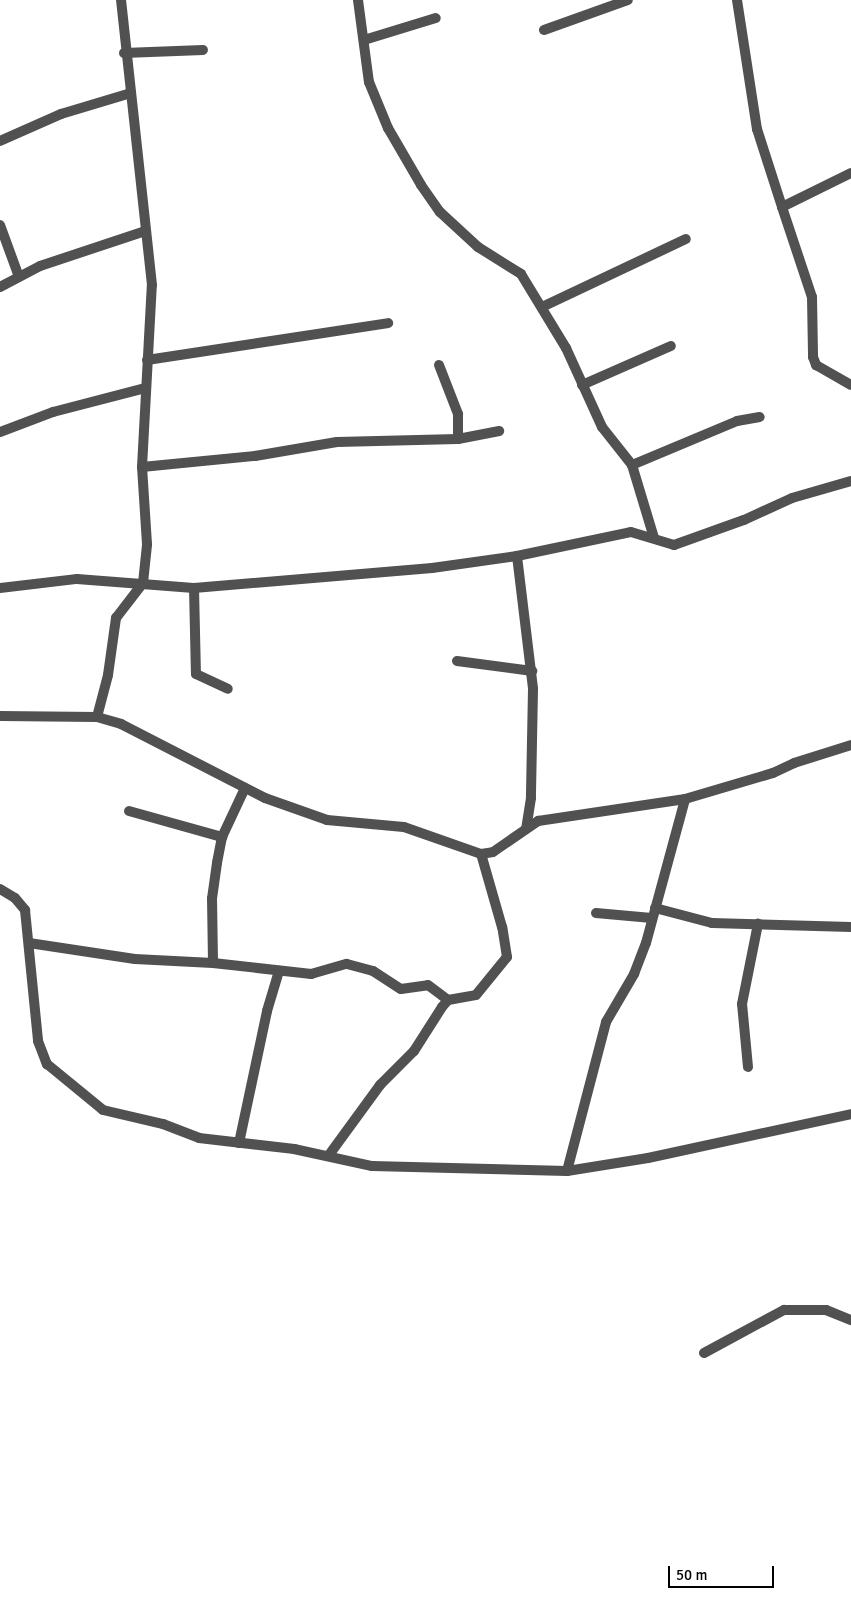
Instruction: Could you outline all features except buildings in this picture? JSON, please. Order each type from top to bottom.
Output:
[{"type":"street","points":[[97,717],[108,675],[116,618],[143,583],[146,544],[142,467],[152,285],[131,93],[124,53],[121,0]]},
{"type":"street","points":[[358,0],[375,102],[421,185],[440,212],[478,247],[521,274],[542,307],[602,426],[632,465],[654,538]]},
{"type":"street","points":[[544,30],[628,0]]},
{"type":"street","points":[[737,0],[757,129],[812,297],[813,357],[816,364],[851,385]]},
{"type":"street","points":[[364,40],[436,18]]},
{"type":"street","points":[[124,53],[203,50]]},
{"type":"street","points":[[0,141],[61,114],[131,93]]},
{"type":"street","points":[[782,207],[851,174]]},
{"type":"street","points":[[0,226],[19,277]]},
{"type":"street","points":[[0,287],[40,266],[145,231]]},
{"type":"street","points":[[542,307],[686,239]]},
{"type":"street","points":[[147,360],[388,323]]},
{"type":"street","points":[[582,385],[672,346]]},
{"type":"street","points":[[439,366],[458,414],[458,439]]},
{"type":"street","points":[[0,432],[53,412],[145,388]]},
{"type":"street","points":[[632,465],[737,421],[760,416]]},
{"type":"street","points":[[142,467],[255,456],[337,442],[458,439],[499,431]]},
{"type":"street","points":[[0,588],[77,579],[194,588],[432,568],[517,556],[631,532],[674,545],[744,520],[792,498],[851,481]]},
{"type":"street","points":[[517,556],[532,671],[531,798],[526,828]]},
{"type":"street","points":[[194,588],[196,674],[228,689]]},
{"type":"street","points":[[457,661],[532,671]]},
{"type":"street","points":[[0,716],[97,717],[121,724],[265,798],[327,820],[404,827],[481,854],[493,852],[538,821],[563,815],[621,810],[685,799],[765,776],[794,763],[851,745]]},
{"type":"street","points":[[213,963],[212,898],[222,837],[245,788]]},
{"type":"street","points":[[567,1171],[606,1022],[634,974],[655,908],[685,799]]},
{"type":"street","points":[[129,811],[222,837]]},
{"type":"street","points":[[329,1155],[380,1085],[414,1051],[448,1000],[476,995],[507,957],[502,927],[481,854]]},
{"type":"street","points":[[0,889],[15,898],[25,910],[38,1041],[47,1064],[103,1110],[163,1124],[199,1138],[329,1155],[372,1166],[567,1171],[648,1158],[851,1114]]},
{"type":"street","points":[[655,908],[712,923],[851,927]]},
{"type":"street","points":[[596,914],[652,918]]},
{"type":"street","points":[[748,1067],[742,1004],[758,924]]},
{"type":"street","points":[[29,943],[135,959],[213,963],[311,974],[326,968],[347,964],[373,971],[401,989],[428,985],[448,1000]]},
{"type":"street","points":[[239,1143],[267,1011],[280,971]]},
{"type":"street","points":[[704,1353],[784,1310],[826,1310],[851,1320]]}]
